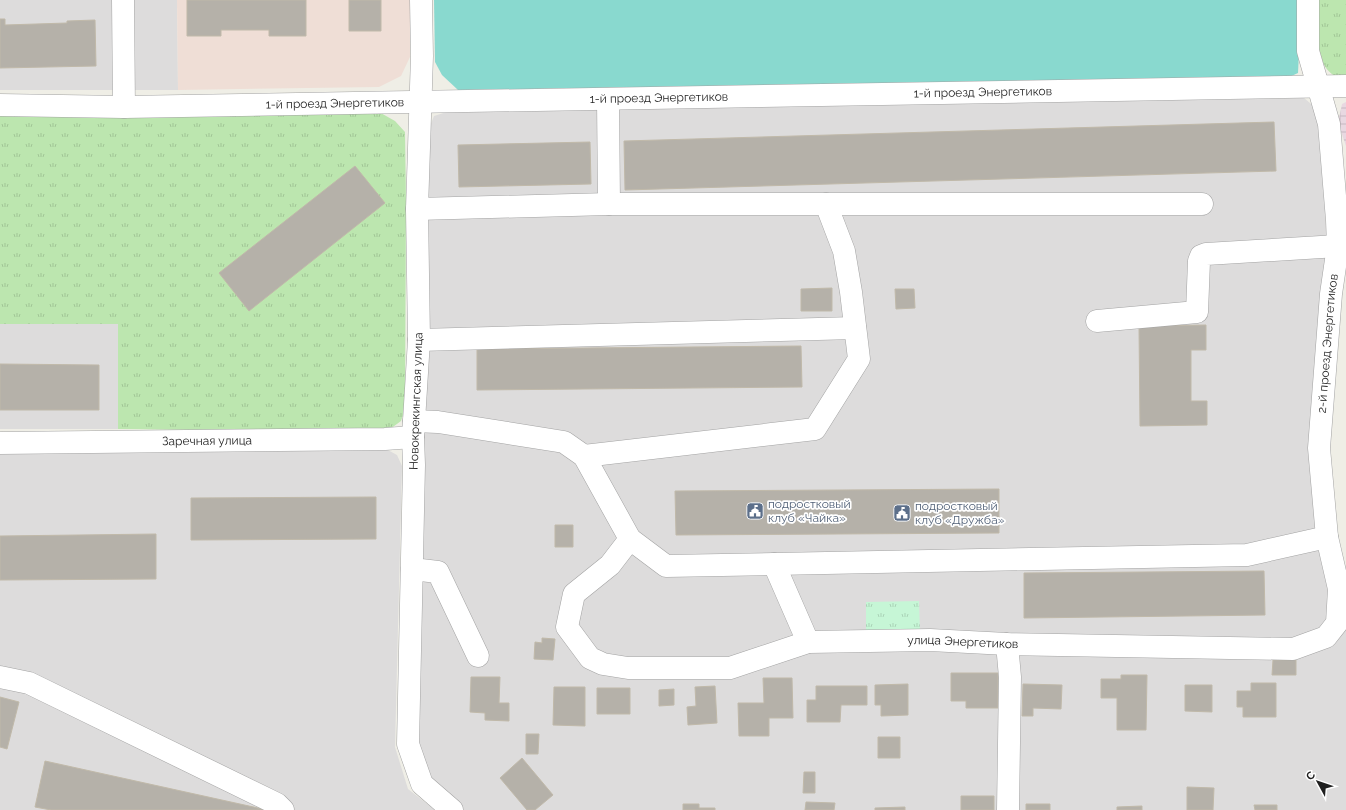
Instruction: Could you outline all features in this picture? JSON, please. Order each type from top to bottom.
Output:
[{"type":"street","points":[[123,0],[124,106]]},
{"type":"street","name":"Новокрекингская улица","points":[[421,0],[422,56],[417,209],[419,340],[413,429],[414,465],[408,744],[422,784],[452,810]]},
{"type":"street","name":"2-й проезд Энергетиков","points":[[1308,0],[1308,51],[1329,124],[1342,248],[1331,294],[1319,448],[1327,537],[1342,590],[1337,623],[1326,637]]},
{"type":"street","name":"1-й проезд Энергетиков","points":[[0,105],[124,106],[1346,86]]},
{"type":"street","points":[[608,99],[609,204]]},
{"type":"street","points":[[417,209],[609,204],[1202,204]]},
{"type":"street","points":[[826,204],[844,251],[851,292],[859,359],[815,429],[584,456],[630,539],[666,566],[1247,555],[1327,537]]},
{"type":"street","points":[[1097,321],[1197,312],[1199,261],[1201,256],[1206,254],[1342,248]]},
{"type":"street","points":[[419,340],[855,328]]},
{"type":"street","name":"Заречная улица","points":[[0,443],[385,439],[438,422],[564,442],[584,456]]},
{"type":"street","name":"улица Энергетиков","points":[[630,539],[610,564],[574,594],[567,627],[590,658],[603,664],[628,668],[730,668],[808,642],[930,640],[1006,644],[1293,649],[1326,637]]},
{"type":"street","points":[[774,564],[808,642]]},
{"type":"street","points":[[412,569],[438,572],[478,656]]},
{"type":"street","points":[[1006,644],[1010,677],[1008,810]]},
{"type":"street","points":[[0,677],[29,683],[277,804],[283,810]]},
{"type":"shaded area","points":[[0,0],[177,0],[178,90],[0,90]]},
{"type":"shaded area","points":[[177,0],[410,0],[410,57],[401,76],[379,87],[178,90]]},
{"type":"shaded area","points":[[434,0],[1299,0],[1298,73],[1285,79],[458,90],[442,75],[435,62]]},
{"type":"shaded area","points":[[1304,98],[1316,108],[1323,127],[1327,268],[1315,431],[1346,601],[1346,810],[463,810],[428,778],[415,744],[428,131],[434,116],[453,110]]},
{"type":"shaded area","points":[[1346,102],[1346,146],[1338,123],[1342,104]]},
{"type":"shaded area","points":[[0,324],[118,324],[118,429],[0,429]]},
{"type":"shaded area","points":[[386,449],[397,455],[402,466],[395,747],[408,789],[435,810],[0,810],[0,453]]},
{"type":"green space","points":[[1318,0],[1346,0],[1346,78],[1337,77],[1329,71],[1323,63],[1320,54],[1317,31]]},
{"type":"green space","points":[[0,112],[379,112],[395,121],[405,132],[405,409],[401,421],[386,432],[118,429],[118,324],[0,324]]},
{"type":"green space","points":[[919,601],[920,632],[866,632],[866,602]]},
{"type":"building","points":[[187,0],[306,0],[306,36],[269,36],[269,30],[221,30],[221,36],[187,36]]},
{"type":"building","points":[[349,0],[381,0],[381,31],[349,31]]},
{"type":"building","points":[[0,19],[5,19],[5,25],[67,23],[67,21],[95,20],[96,66],[0,68]]},
{"type":"building","points":[[1274,122],[1276,171],[625,190],[624,141]]},
{"type":"building","points":[[590,142],[591,184],[459,187],[458,145]]},
{"type":"building","points":[[355,166],[385,203],[249,311],[219,273]]},
{"type":"building","points":[[832,288],[832,311],[801,311],[801,289]]},
{"type":"building","points":[[895,289],[914,289],[915,308],[896,309]]},
{"type":"building","points":[[1206,325],[1206,350],[1191,350],[1191,401],[1207,401],[1207,425],[1140,426],[1139,326]]},
{"type":"building","points":[[801,346],[802,387],[477,390],[477,349]]},
{"type":"building","points":[[0,364],[99,365],[99,410],[0,410]]},
{"type":"building","points":[[999,489],[999,533],[676,535],[675,491]]},
{"type":"building","points":[[376,497],[376,539],[191,540],[191,498]]},
{"type":"building","points":[[555,525],[573,525],[573,547],[555,547]]},
{"type":"building","points":[[156,534],[156,579],[0,580],[0,536]]},
{"type":"building","points":[[1264,571],[1265,615],[1024,618],[1024,573]]},
{"type":"building","points":[[542,638],[555,639],[553,660],[534,659],[535,642],[542,643]]},
{"type":"building","points":[[1273,660],[1296,660],[1296,675],[1272,675]]},
{"type":"building","points":[[951,673],[998,673],[998,708],[966,708],[966,701],[951,701]]},
{"type":"building","points":[[1121,675],[1147,675],[1146,730],[1117,730],[1117,698],[1101,698],[1101,679],[1121,679]]},
{"type":"building","points":[[471,677],[500,677],[499,703],[509,703],[509,721],[485,720],[485,713],[470,712]]},
{"type":"building","points":[[763,678],[792,678],[793,718],[769,718],[769,736],[739,736],[738,703],[764,703]]},
{"type":"building","points":[[1251,683],[1276,683],[1276,717],[1243,717],[1243,707],[1237,707],[1237,691],[1251,691]]},
{"type":"building","points":[[908,684],[908,715],[881,716],[881,705],[875,705],[875,685]]},
{"type":"building","points":[[1023,684],[1062,685],[1061,709],[1033,708],[1033,716],[1022,716]]},
{"type":"building","points":[[1185,685],[1212,685],[1212,712],[1185,711]]},
{"type":"building","points":[[715,686],[717,723],[688,725],[687,707],[696,706],[695,687]]},
{"type":"building","points":[[816,686],[867,686],[867,705],[841,705],[840,722],[807,722],[807,700],[816,700]]},
{"type":"building","points":[[554,687],[585,687],[585,726],[553,725]]},
{"type":"building","points":[[597,688],[630,688],[630,714],[597,714]]},
{"type":"building","points":[[674,689],[674,705],[659,706],[659,690]]},
{"type":"building","points":[[0,697],[19,702],[7,749],[0,747]]},
{"type":"building","points":[[526,734],[539,734],[538,754],[526,754]]},
{"type":"building","points":[[878,737],[900,737],[900,758],[878,758]]},
{"type":"building","points":[[522,758],[553,795],[535,810],[527,810],[500,778]]},
{"type":"building","points":[[45,761],[267,810],[51,810],[35,807]]},
{"type":"building","points":[[804,772],[815,772],[815,793],[803,793]]},
{"type":"building","points":[[1187,787],[1214,788],[1213,810],[1187,810]]},
{"type":"building","points":[[961,796],[994,796],[994,810],[961,810]]},
{"type":"building","points":[[806,802],[835,803],[834,810],[805,810]]},
{"type":"building","points":[[683,804],[699,804],[699,808],[715,808],[715,810],[683,810]]},
{"type":"building","points":[[1026,804],[1050,804],[1050,810],[1026,810]]},
{"type":"building","points":[[1254,805],[1277,805],[1277,810],[1255,810]]},
{"type":"building","points":[[1142,806],[1142,810],[1117,810],[1117,807]]},
{"type":"building","points":[[905,807],[905,810],[875,810],[875,808]]},
{"type":"place","name":"подростковый клуб «Чайка»","points":[[755,511]]},
{"type":"place","name":"подростковый клуб «Дружба»","points":[[902,513]]}]
